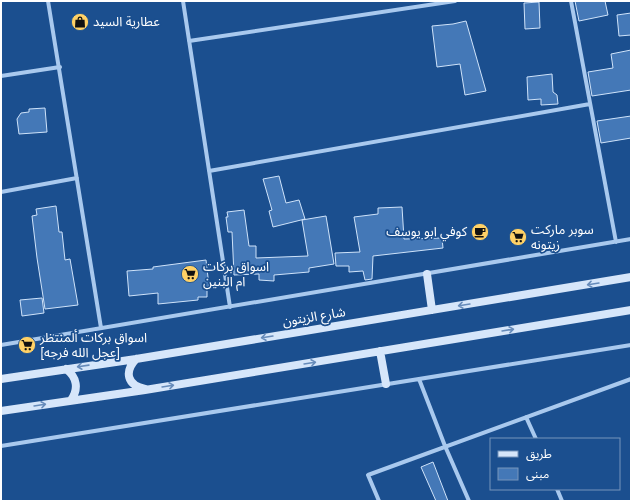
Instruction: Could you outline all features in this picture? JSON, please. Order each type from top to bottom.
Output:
[{"type":"main road","points":[[427,274],[432,310]]},
{"type":"main road","name":"شارع الزيتون","points":[[1,379],[136,359],[631,278]]},
{"type":"main road","points":[[1,411],[145,390],[631,310]]},
{"type":"main road","points":[[380,352],[386,384]]},
{"type":"main road","points":[[136,359],[131,364],[129,370],[130,378],[133,384],[138,388],[145,390]]},
{"type":"main road","points":[[66,369],[71,372],[76,384],[76,390],[71,400]]},
{"type":"street","points":[[48,1],[60,67],[101,328]]},
{"type":"street","points":[[183,1],[230,307]]},
{"type":"street","points":[[189,40],[433,3],[455,1]]},
{"type":"street","points":[[571,1],[616,242]]},
{"type":"street","points":[[1,76],[60,67]]},
{"type":"street","points":[[209,171],[590,104]]},
{"type":"street","points":[[1,192],[77,178]]},
{"type":"street","points":[[1,345],[631,240]]},
{"type":"street","points":[[1,446],[631,345]]},
{"type":"street","points":[[419,379],[445,446],[469,501]]},
{"type":"street","points":[[379,501],[368,475],[631,379]]},
{"type":"street","points":[[526,417],[536,438]]},
{"type":"street","points":[[557,490],[562,501]]},
{"type":"building","points":[[575,1],[605,1],[608,15],[579,21]]},
{"type":"building","points":[[539,2],[540,28],[525,29],[524,3]]},
{"type":"building","points":[[631,13],[631,35],[619,36],[617,15]]},
{"type":"building","points":[[466,21],[486,91],[465,95],[460,64],[437,67],[432,26]]},
{"type":"building","points":[[631,50],[631,90],[592,96],[588,72],[613,68],[611,54]]},
{"type":"building","points":[[552,74],[553,92],[557,95],[558,104],[541,105],[541,99],[528,100],[527,77]]},
{"type":"building","points":[[45,108],[47,132],[19,134],[17,119],[21,113],[29,112],[29,109]]},
{"type":"building","points":[[631,116],[631,138],[601,143],[597,121]]},
{"type":"building","points":[[279,176],[286,203],[299,200],[305,219],[273,227],[269,211],[272,210],[263,179]]},
{"type":"building","points":[[56,206],[59,232],[62,232],[65,260],[70,259],[78,305],[45,309],[32,216],[37,215],[36,209]]},
{"type":"building","points":[[402,207],[404,239],[442,238],[443,248],[373,256],[372,279],[365,280],[363,271],[349,272],[349,266],[336,266],[335,253],[360,252],[354,217],[378,214],[378,208]]},
{"type":"building","points":[[244,210],[249,246],[256,246],[256,258],[308,256],[302,220],[326,216],[334,264],[309,268],[309,272],[274,275],[274,281],[259,280],[259,274],[234,275],[232,232],[228,232],[226,217],[228,217],[227,212]]},
{"type":"building","points":[[206,260],[209,286],[207,287],[207,297],[198,297],[198,300],[158,304],[158,293],[129,296],[127,271],[153,269],[153,267]]},
{"type":"building","points":[[42,298],[44,313],[22,316],[20,300]]},
{"type":"building","points":[[433,462],[448,501],[436,501],[421,467]]},
{"type":"place","name":"عطارية السيد","points":[[80,22]]},
{"type":"place","name":"كوفي ابو يوسف","points":[[480,232]]},
{"type":"place","name":"سوبر ماركت زيتونه","points":[[518,237]]},
{"type":"place","name":"اسواق بركات ام البنين","points":[[190,274]]},
{"type":"place","name":"اسواق بركات ألمنتظر [عجل الله فرجه]","points":[[27,345]]}]
